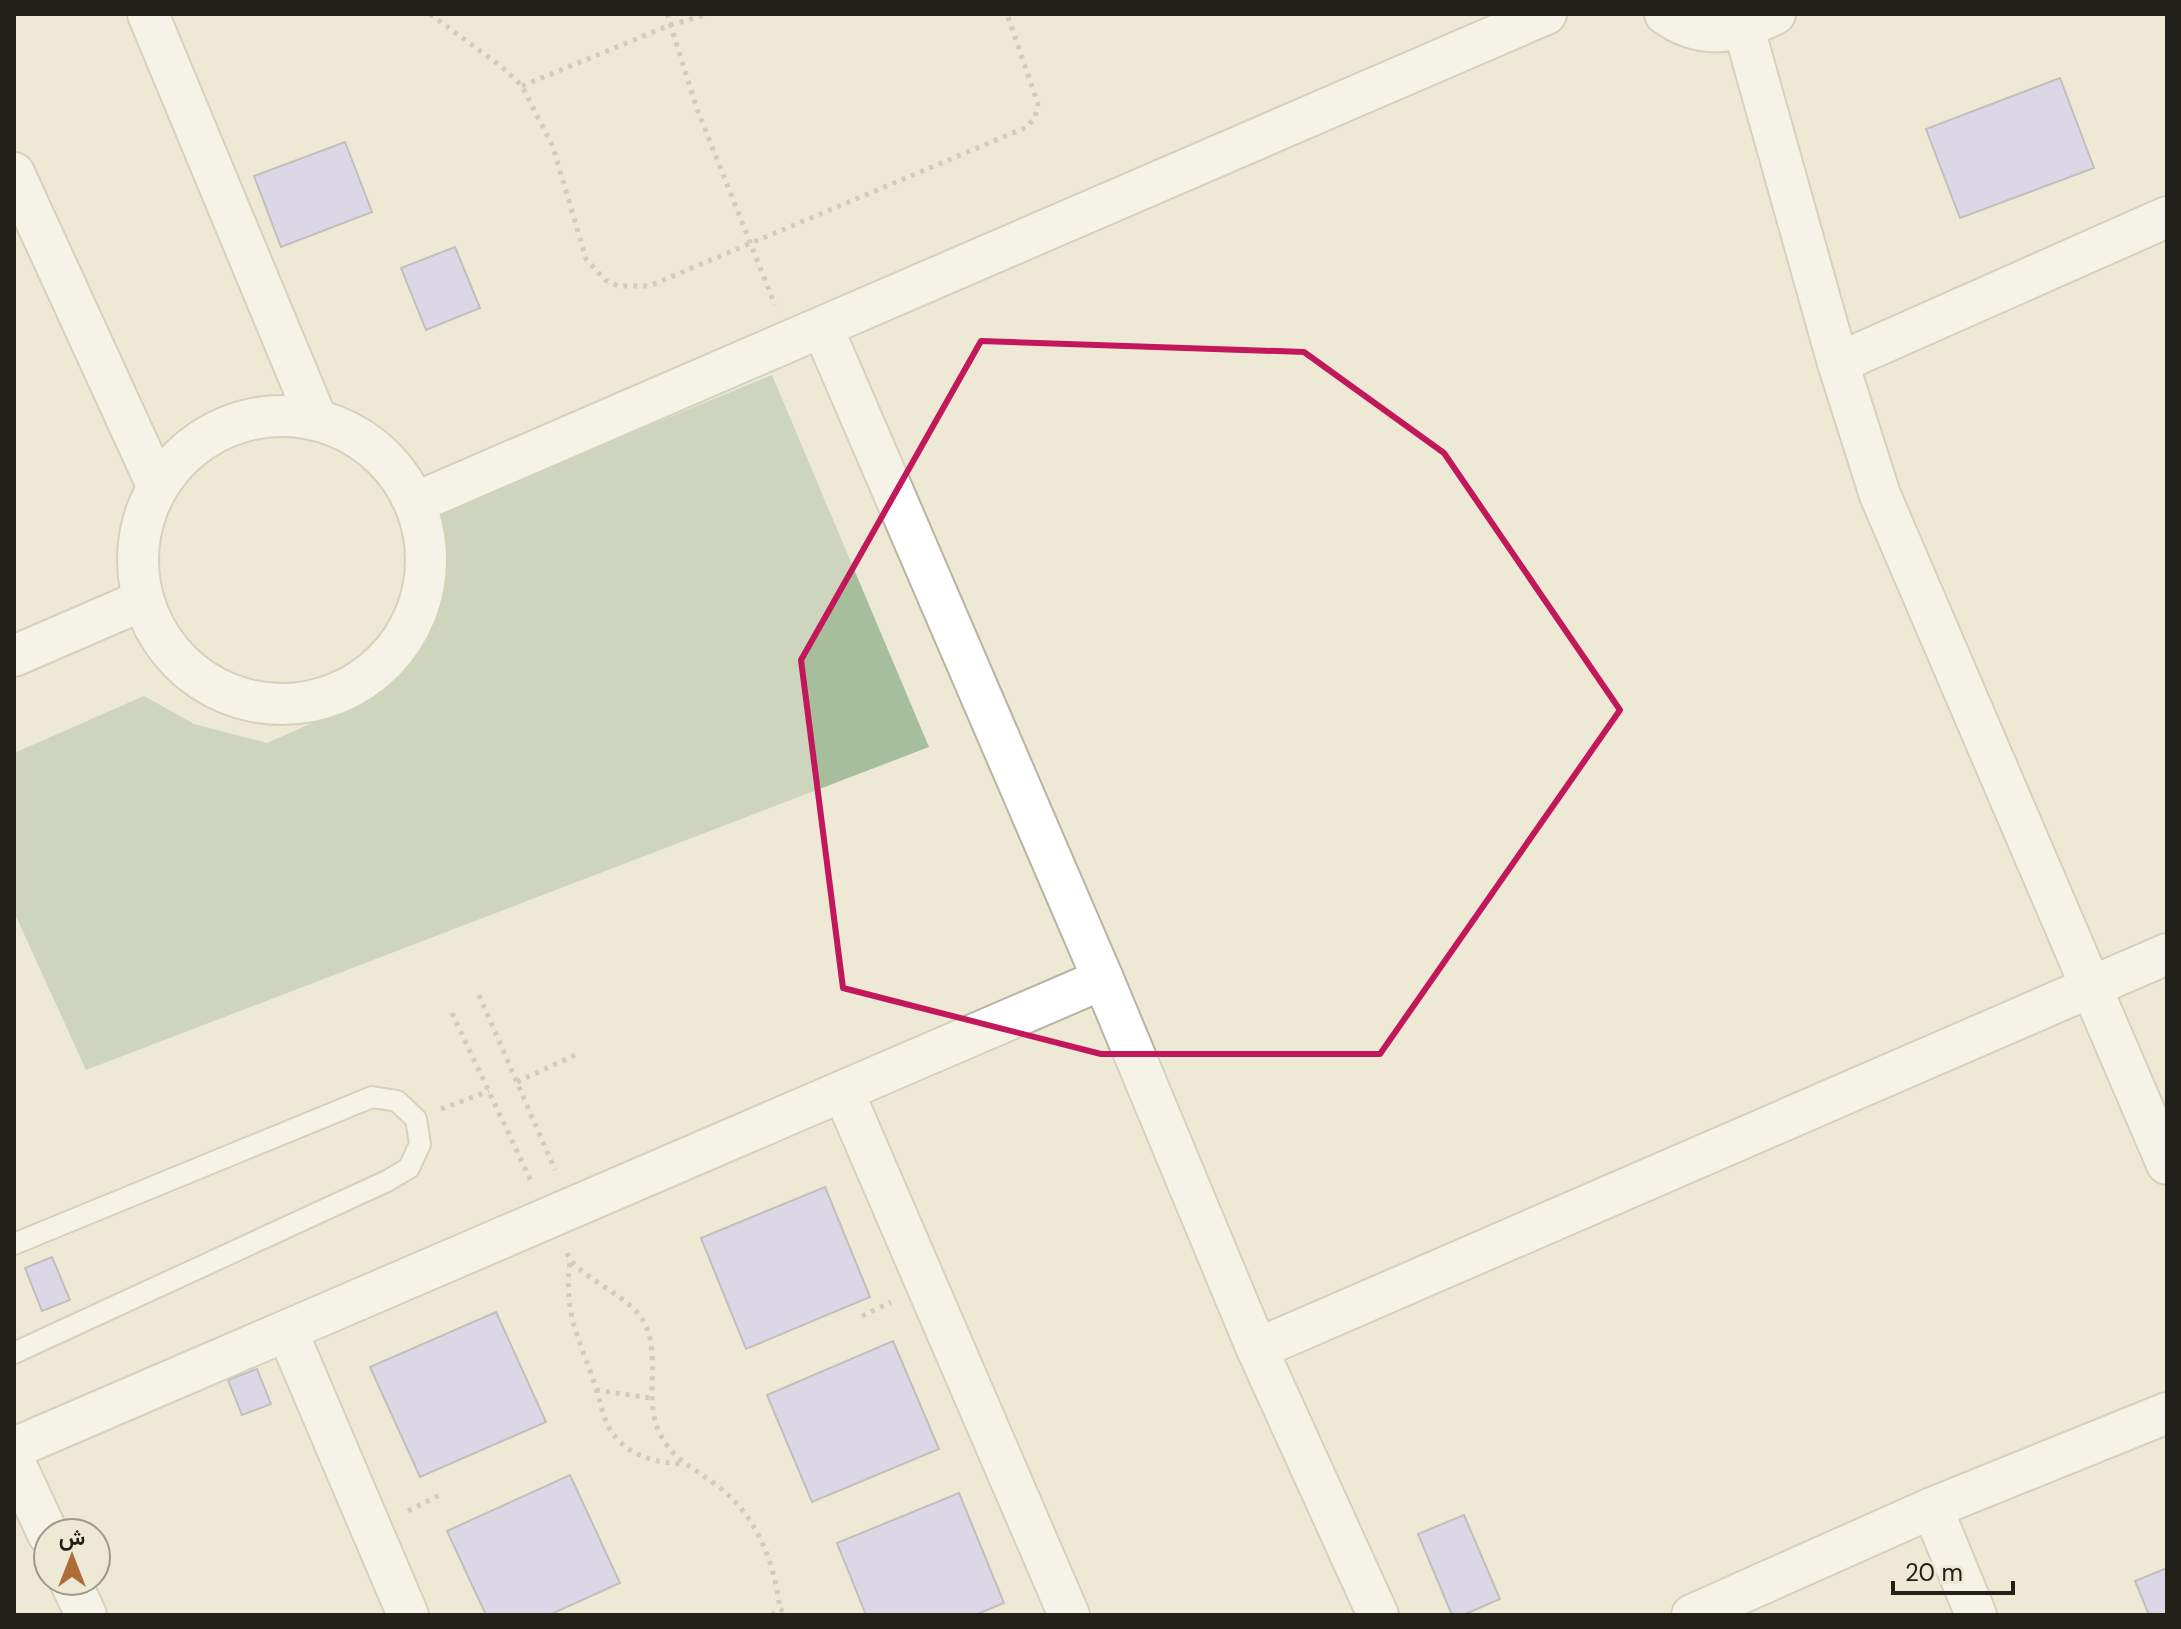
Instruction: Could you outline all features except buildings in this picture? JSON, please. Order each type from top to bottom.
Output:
[{"type":"street","points":[[148,14],[316,418]]},
{"type":"street","points":[[417,502],[1546,14]]},
{"type":"street","points":[[1665,14],[1678,23],[1710,32],[1760,22],[1838,363],[1880,495],[2167,1164]]},
{"type":"street","points":[[14,173],[156,483]]},
{"type":"street","points":[[1838,363],[2167,217]]},
{"type":"street","points":[[807,336],[1103,979],[1257,1349],[1378,1615]]},
{"type":"street","points":[[255,416],[316,418],[377,448],[417,502],[428,560],[416,618],[382,666],[331,697],[272,705],[215,690],[169,653],[141,601],[136,540],[156,483],[198,439],[255,416]]},
{"type":"street","points":[[14,656],[141,601]]},
{"type":"street","points":[[1257,1349],[2167,954]]},
{"type":"street","points":[[14,1448],[287,1331],[560,1222],[843,1091],[1103,979]]},
{"type":"street","points":[[843,1091],[1069,1615]]},
{"type":"street","points":[[287,1331],[408,1615]]},
{"type":"street","points":[[1692,1615],[1932,1508],[2167,1413]]},
{"type":"street","points":[[14,1461],[40,1517]]},
{"type":"street","points":[[1932,1508],[1976,1615]]},
{"type":"lane","points":[[14,1244],[372,1097],[397,1101],[416,1119],[420,1144],[409,1168],[387,1181],[14,1353]]},
{"type":"path","points":[[430,14],[522,86],[553,147],[586,259],[605,280],[634,288],[649,286],[1027,127],[1035,117],[1038,104],[1007,14]]},
{"type":"path","points":[[667,14],[749,245],[807,336]]},
{"type":"path","points":[[522,86],[670,25],[709,14]]},
{"type":"path","points":[[479,995],[517,1082],[560,1222],[570,1262],[567,1283],[571,1323],[603,1416],[618,1440],[650,1460],[684,1464]]},
{"type":"path","points":[[452,1013],[489,1091],[560,1222]]},
{"type":"path","points":[[517,1082],[575,1055]]},
{"type":"path","points":[[416,1119],[489,1091]]},
{"type":"path","points":[[570,1262],[615,1291],[641,1318],[651,1336],[650,1398],[661,1436],[684,1464],[719,1487],[752,1523],[767,1550],[776,1579],[780,1609],[789,1615]]},
{"type":"path","points":[[862,1316],[903,1297]]},
{"type":"path","points":[[596,1390],[650,1398]]},
{"type":"path","points":[[403,1514],[442,1494]]},
{"type":"path","points":[[772,1615],[780,1609]]},
{"type":"highlighted area","points":[[981,341],[1304,352],[1444,453],[1620,710],[1380,1054],[1101,1054],[843,988],[801,660]]},
{"type":"green space","points":[[772,375],[929,747],[86,1070],[14,912],[14,753],[144,696],[194,724],[267,743],[344,709],[407,653],[431,591],[429,516]]}]
